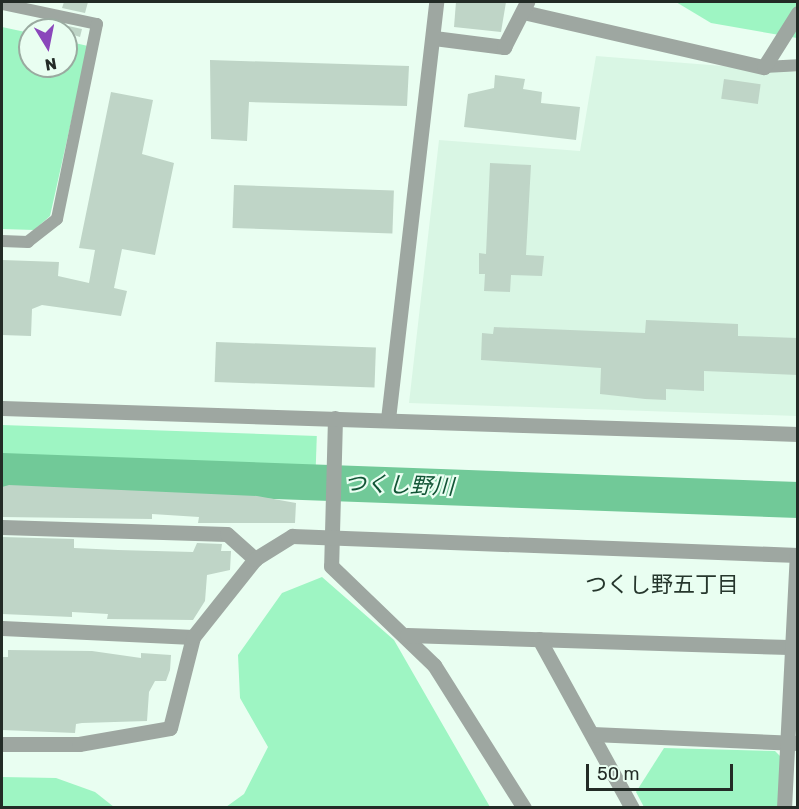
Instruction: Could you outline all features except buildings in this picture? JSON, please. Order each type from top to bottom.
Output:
[{"type":"street","points":[[388,419],[434,38],[436,2]]},
{"type":"street","points":[[434,38],[504,47],[525,7],[764,67],[798,13]]},
{"type":"street","points":[[2,408],[798,434]]},
{"type":"street","points":[[335,418],[331,566],[407,635],[457,694],[487,753],[525,807]]},
{"type":"street","points":[[2,527],[227,534],[255,559]]},
{"type":"street","points":[[2,744],[79,744],[170,728],[193,636],[255,559],[292,536],[797,555],[792,742],[784,807]]},
{"type":"street","points":[[2,628],[193,636]]},
{"type":"street","points":[[407,635],[795,647]]},
{"type":"street","points":[[539,639],[632,807]]},
{"type":"street","points":[[592,734],[792,742]]},
{"type":"lane","points":[[2,4],[96,24],[57,219],[28,242],[2,241]]},
{"type":"lane","points":[[764,67],[798,65]]},
{"type":"shaded area","points":[[596,56],[797,72],[797,416],[409,403],[439,140],[580,151]]},
{"type":"green space","points":[[676,2],[797,2],[797,38],[711,23]]},
{"type":"green space","points":[[2,27],[18,30],[18,78],[78,78],[78,44],[88,46],[50,216],[34,230],[2,229]]},
{"type":"green space","points":[[2,425],[317,436],[316,471],[2,460]]},
{"type":"green space","points":[[322,577],[394,640],[490,807],[226,807],[244,794],[268,747],[240,698],[238,655],[282,593]]},
{"type":"green space","points":[[664,748],[775,751],[781,757],[779,807],[644,807],[636,792]]},
{"type":"green space","points":[[2,777],[56,778],[95,792],[114,807],[2,807]]},
{"type":"waterway","name":"つくし野川","points":[[2,471],[798,500]]},
{"type":"district","name":"つくし野五丁目","points":[[662,585]]}]
